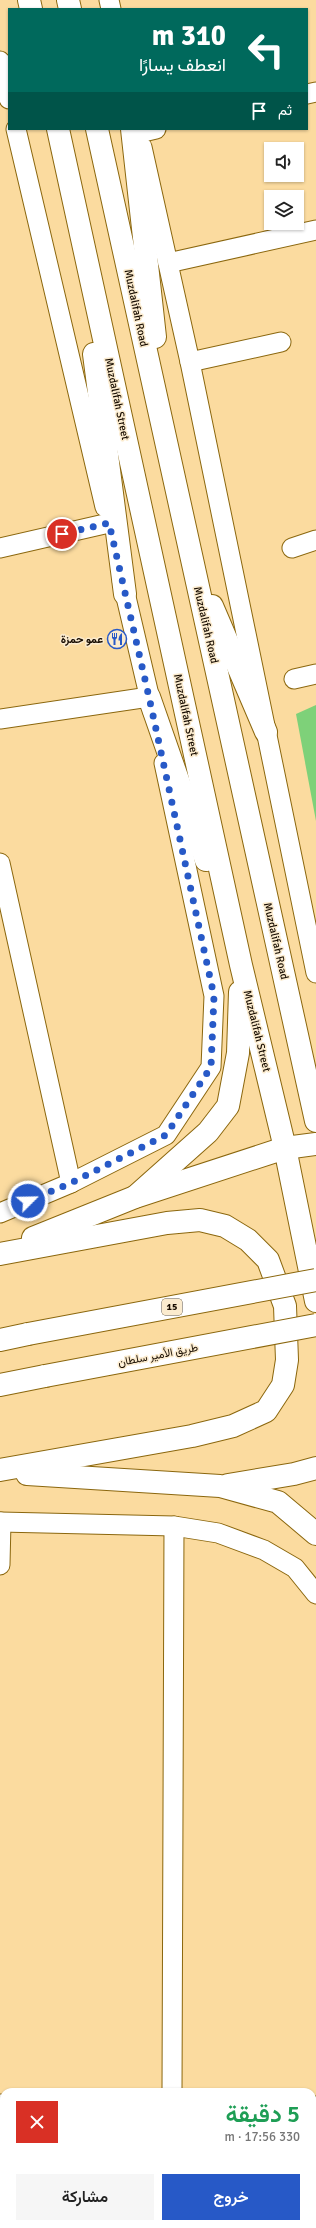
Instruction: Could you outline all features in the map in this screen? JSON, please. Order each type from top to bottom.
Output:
[{"type":"highway","name":"Muzdalifah Street","points":[[58,130],[241,965],[285,1148],[316,1301]]},
{"type":"highway","name":"Muzdalifah Road","points":[[96,130],[315,1114]]},
{"type":"highway","points":[[141,130],[158,359],[181,511]]},
{"type":"highway","points":[[75,206],[125,594]]},
{"type":"highway","points":[[191,558],[266,732]]},
{"type":"highway","points":[[136,1197],[208,1132],[228,1106],[238,1053],[241,965],[149,697]]},
{"type":"highway","points":[[277,1116],[291,1136],[307,1133],[315,1114]]},
{"type":"highway","points":[[0,1251],[136,1197],[285,1148],[316,1144]]},
{"type":"highway","points":[[0,1254],[167,1223],[200,1220],[225,1226],[248,1240],[268,1260],[285,1306],[287,1360],[283,1385],[266,1411],[233,1426],[192,1436],[0,1471]]},
{"type":"highway","name":"15","points":[[0,1340],[316,1280]]},
{"type":"highway","name":"طريق الأمير سلطان","points":[[0,1385],[316,1325]]},
{"type":"highway","points":[[220,1486],[294,1474],[316,1468]]},
{"type":"highway","points":[[0,1471],[220,1486],[278,1502],[316,1534]]},
{"type":"street","points":[[0,61],[8,95]]},
{"type":"street","points":[[0,1213],[71,1183],[166,1135],[211,1067],[214,996],[149,697],[16,130]]},
{"type":"street","points":[[141,130],[316,973]]},
{"type":"street","points":[[168,263],[316,230]]},
{"type":"street","points":[[190,362],[281,342]]},
{"type":"street","points":[[0,548],[109,523]]},
{"type":"street","points":[[292,548],[316,540]]},
{"type":"street","points":[[294,679],[316,674]]},
{"type":"street","points":[[0,719],[149,697]]},
{"type":"street","points":[[0,863],[71,1183]]},
{"type":"street","points":[[0,1565],[1,1522],[174,1526],[218,1533],[264,1550],[294,1568],[316,1594]]},
{"type":"street","points":[[172,2088],[174,1526]]},
{"type":"green space","points":[[316,705],[316,821],[296,714]]},
{"type":"place","name":"عمو حمزة","points":[[117,639]]},
{"type":"route","points":[[28,1201],[71,1183],[166,1135],[211,1067],[214,996],[149,697],[109,523],[62,534]]}]
